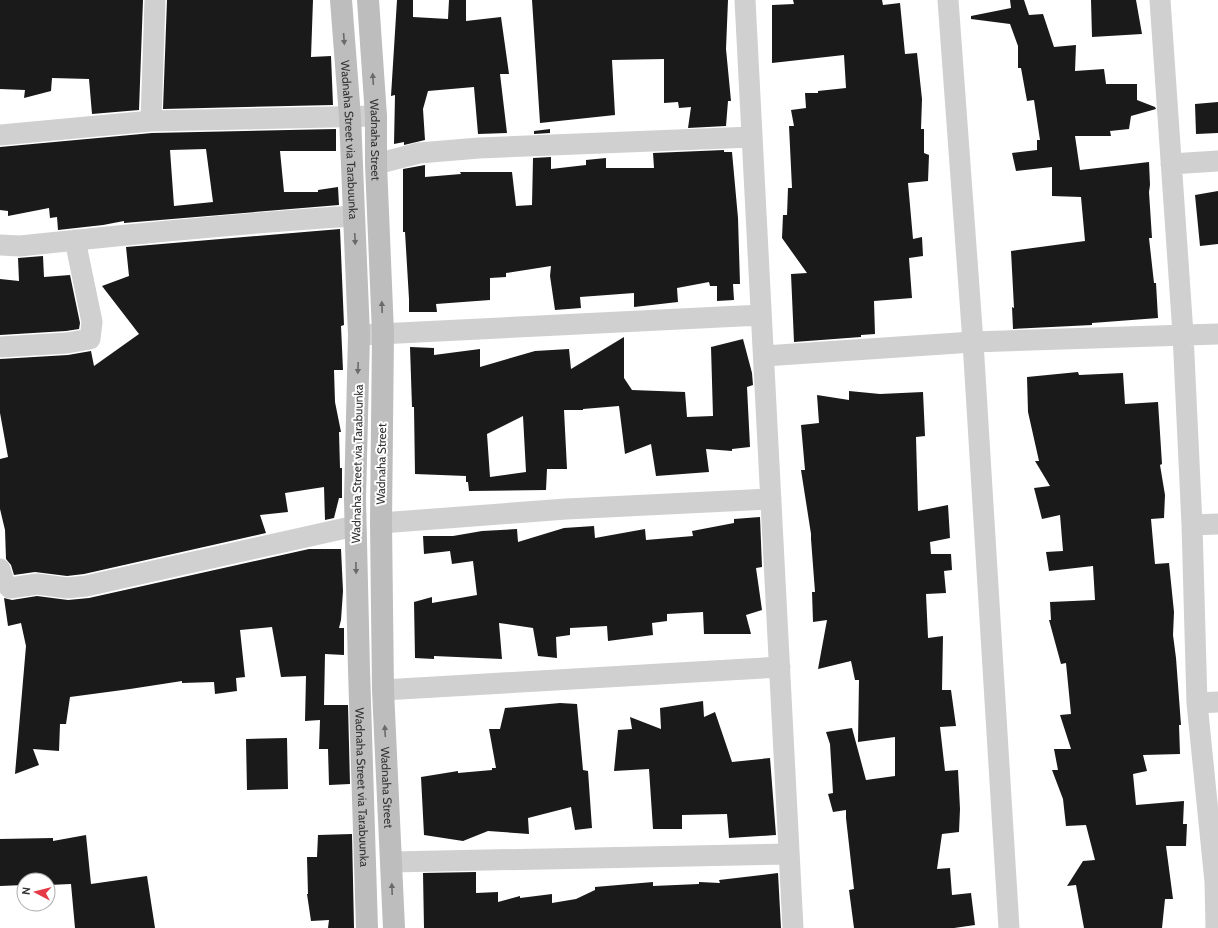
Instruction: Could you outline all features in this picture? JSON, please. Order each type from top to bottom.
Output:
[{"type":"main road","name":"Wadnaha Street via Tarabuunka","points":[[341,0],[350,117],[359,335],[355,526],[367,928]]},
{"type":"main road","name":"Wadnaha Street","points":[[368,0],[376,116],[376,164],[383,333],[381,523],[383,690],[394,928]]},
{"type":"street","points":[[151,122],[155,0]]},
{"type":"street","points":[[745,0],[793,928]]},
{"type":"street","points":[[948,0],[973,342],[1009,928]]},
{"type":"street","points":[[1160,0],[1183,334],[1192,525],[1197,703],[1216,882],[1216,928]]},
{"type":"street","points":[[0,134],[151,122],[376,116]]},
{"type":"street","points":[[376,164],[419,153],[479,148],[752,137]]},
{"type":"street","points":[[1171,164],[1218,161]]},
{"type":"street","points":[[0,245],[20,246],[222,225],[354,216]]},
{"type":"street","points":[[0,347],[90,339],[92,322],[75,240]]},
{"type":"street","points":[[359,335],[761,315]]},
{"type":"street","points":[[764,356],[973,342],[1218,334]]},
{"type":"street","points":[[381,523],[566,509],[771,499]]},
{"type":"street","points":[[1192,525],[1218,524]]},
{"type":"street","points":[[0,569],[4,582],[10,588],[37,584],[73,588],[355,526]]},
{"type":"street","points":[[383,690],[780,667]]},
{"type":"street","points":[[1197,703],[1218,702]]},
{"type":"street","points":[[391,862],[790,854]]},
{"type":"building","points":[[0,0],[143,0],[139,110],[92,114],[89,79],[52,78],[51,91],[24,98],[25,90],[0,89]]},
{"type":"building","points":[[167,0],[313,0],[311,57],[331,56],[333,105],[163,109]]},
{"type":"building","points":[[397,0],[413,0],[413,17],[448,19],[449,0],[466,0],[466,21],[501,17],[509,74],[500,74],[507,133],[478,134],[474,87],[428,91],[423,109],[425,140],[404,145],[404,142],[394,144],[395,95],[391,96]]},
{"type":"building","points":[[532,0],[728,0],[726,49],[731,101],[728,101],[726,126],[688,128],[691,107],[679,108],[678,102],[664,103],[664,59],[612,60],[615,115],[540,123]]},
{"type":"building","points":[[793,0],[882,0],[883,5],[900,3],[905,54],[917,53],[922,99],[921,129],[924,129],[924,153],[929,155],[928,181],[908,183],[913,239],[922,237],[923,256],[909,258],[912,298],[874,301],[875,334],[861,335],[861,337],[794,342],[791,274],[807,273],[782,238],[783,215],[787,215],[788,188],[792,188],[789,126],[794,126],[791,110],[806,108],[805,93],[818,93],[818,91],[846,88],[844,55],[772,63],[772,5],[794,4]]},
{"type":"building","points":[[1010,0],[1024,0],[1029,15],[1043,14],[1054,47],[1076,45],[1075,71],[1104,69],[1106,84],[1137,84],[1137,100],[1155,107],[1156,109],[1131,116],[1129,129],[1110,131],[1111,136],[1075,136],[1080,170],[1149,162],[1152,238],[1149,238],[1154,283],[1156,283],[1158,318],[1092,323],[1092,325],[1013,329],[1012,307],[1014,308],[1011,251],[1085,241],[1081,197],[1052,196],[1052,167],[1016,171],[1012,153],[1037,150],[1037,140],[1040,140],[1034,100],[1027,101],[1021,68],[1018,68],[1018,46],[1010,24],[971,19],[971,16],[1011,8]]},
{"type":"building","points":[[1091,0],[1136,0],[1142,34],[1092,37]]},
{"type":"building","points":[[1218,102],[1218,133],[1196,134],[1195,104]]},
{"type":"building","points":[[336,129],[336,151],[280,151],[284,192],[318,192],[318,190],[338,187],[339,205],[124,223],[124,221],[58,230],[57,217],[50,218],[49,208],[8,216],[8,211],[0,210],[0,147],[152,133]],"holes":[[[206,149],[213,202],[174,206],[170,150]]]},
{"type":"building","points":[[550,129],[550,133],[534,134],[534,131]]},
{"type":"building","points":[[724,150],[724,152],[732,152],[738,218],[740,284],[733,284],[734,300],[717,301],[717,286],[710,286],[709,282],[677,288],[678,302],[634,307],[634,293],[580,297],[581,308],[555,310],[550,276],[551,266],[506,273],[506,277],[490,278],[490,300],[436,304],[437,312],[409,312],[405,232],[403,232],[403,169],[425,165],[425,177],[461,174],[460,172],[512,172],[516,206],[532,205],[533,158],[551,157],[551,169],[586,165],[586,160],[606,158],[606,168],[654,168],[653,153]]},
{"type":"building","points":[[1218,191],[1218,244],[1200,246],[1195,195]]},
{"type":"building","points":[[340,229],[344,325],[341,326],[343,370],[334,370],[335,402],[341,432],[339,432],[340,468],[342,468],[342,498],[339,498],[334,518],[325,520],[324,487],[285,493],[288,512],[260,515],[266,533],[84,574],[67,576],[35,572],[14,575],[11,565],[6,559],[5,530],[0,509],[0,459],[8,457],[0,413],[0,359],[68,355],[91,351],[94,366],[139,334],[102,286],[129,276],[126,247]]},
{"type":"building","points":[[43,256],[44,277],[70,275],[80,323],[79,329],[0,335],[0,279],[19,281],[18,258]]},
{"type":"building","points":[[624,337],[624,378],[632,390],[685,392],[687,417],[713,416],[711,347],[743,339],[752,373],[753,385],[747,387],[750,447],[732,449],[732,451],[706,449],[709,472],[656,476],[651,444],[625,454],[619,406],[583,410],[564,410],[567,469],[547,469],[546,490],[469,491],[466,476],[415,474],[414,407],[412,407],[410,347],[434,348],[434,355],[480,349],[480,367],[535,351],[569,349],[571,369]],"holes":[[[523,416],[526,472],[490,477],[487,434]]]},
{"type":"building","points":[[1078,372],[1079,375],[1123,373],[1125,404],[1158,402],[1162,464],[1160,465],[1165,495],[1164,518],[1151,519],[1155,564],[1169,563],[1174,612],[1173,635],[1181,725],[1179,725],[1180,754],[1143,755],[1147,771],[1133,774],[1136,805],[1184,801],[1183,824],[1187,824],[1186,846],[1166,846],[1173,899],[1165,899],[1162,928],[1084,928],[1076,885],[1067,886],[1083,861],[1095,860],[1086,825],[1066,826],[1063,799],[1052,770],[1058,770],[1054,749],[1071,749],[1060,715],[1071,714],[1066,663],[1061,664],[1049,620],[1051,620],[1050,602],[1095,600],[1093,566],[1049,571],[1046,552],[1063,551],[1060,515],[1042,519],[1034,488],[1050,486],[1035,461],[1039,461],[1028,412],[1027,377]]},
{"type":"building","points":[[849,391],[880,394],[923,392],[925,436],[916,437],[918,511],[948,505],[950,538],[930,542],[931,554],[951,554],[952,570],[944,571],[946,593],[926,594],[928,638],[943,636],[942,690],[951,690],[956,726],[940,727],[945,771],[958,770],[960,809],[959,832],[942,834],[937,869],[950,868],[952,895],[971,893],[975,925],[954,928],[854,928],[849,890],[854,889],[846,810],[833,812],[828,794],[833,793],[830,744],[826,732],[852,728],[866,780],[895,776],[895,737],[858,742],[859,680],[855,680],[851,661],[818,669],[827,620],[813,622],[812,592],[815,592],[811,534],[801,470],[805,470],[801,425],[819,423],[817,395],[849,400]]},
{"type":"building","points":[[760,517],[762,567],[756,568],[762,610],[746,615],[751,634],[704,634],[703,612],[667,614],[667,621],[652,623],[653,635],[608,641],[607,626],[570,628],[570,635],[556,637],[557,658],[538,656],[533,628],[499,623],[502,659],[434,656],[434,659],[415,658],[414,602],[432,597],[432,603],[477,595],[473,561],[452,564],[450,551],[424,554],[423,536],[453,536],[482,531],[517,529],[518,542],[564,528],[594,526],[595,538],[645,529],[646,540],[693,536],[692,531],[734,523],[734,519]]},
{"type":"building","points":[[309,549],[341,549],[343,591],[339,628],[344,628],[344,655],[325,654],[324,705],[348,705],[350,784],[329,785],[328,749],[319,749],[320,720],[305,721],[306,676],[281,677],[272,627],[240,630],[245,677],[236,678],[237,691],[215,694],[214,682],[182,683],[182,681],[70,697],[66,724],[60,724],[59,751],[33,749],[39,765],[15,774],[26,646],[21,623],[8,626],[4,598],[12,600],[37,596],[68,600],[89,598]]},
{"type":"building","points":[[703,701],[704,717],[715,712],[732,762],[770,758],[776,835],[729,838],[727,814],[682,815],[682,829],[653,829],[649,769],[614,771],[618,730],[632,729],[630,717],[661,729],[660,708]]},
{"type":"building","points":[[560,703],[577,704],[583,770],[588,771],[592,828],[575,830],[571,807],[528,818],[529,834],[488,831],[463,841],[424,835],[421,777],[458,771],[458,773],[492,770],[492,768],[496,768],[489,729],[500,729],[505,708]]},
{"type":"building","points":[[287,738],[288,789],[247,790],[246,739]]},
{"type":"building","points":[[352,834],[354,928],[328,928],[329,920],[311,921],[307,894],[307,857],[317,857],[318,835]]},
{"type":"building","points":[[86,835],[91,884],[147,876],[155,928],[75,928],[71,884],[56,885],[56,872],[16,872],[16,885],[0,886],[0,839],[53,838],[53,841]]},
{"type":"building","points":[[476,872],[476,893],[498,892],[498,902],[520,896],[520,898],[552,894],[552,903],[576,899],[595,890],[595,887],[653,882],[653,886],[699,884],[699,882],[720,883],[719,880],[778,873],[781,928],[424,928],[423,873]]}]
